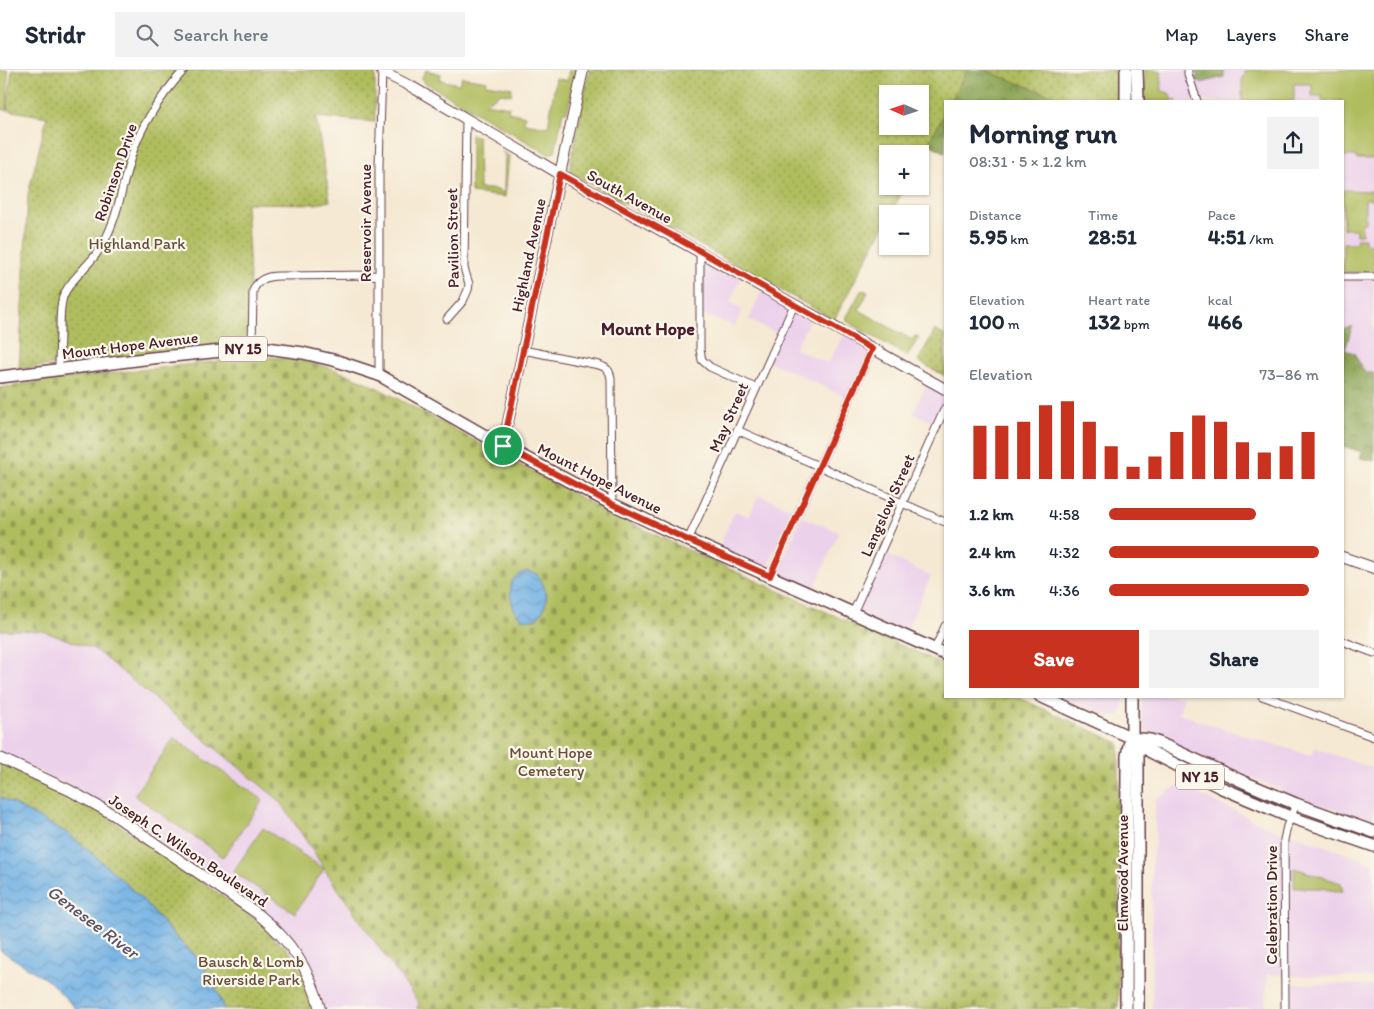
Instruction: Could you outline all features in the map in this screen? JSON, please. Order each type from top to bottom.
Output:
[{"type":"main road","points":[[1126,70],[1126,100]]},
{"type":"main road","points":[[1138,70],[1138,100]]},
{"type":"main road","name":"Mount Hope Avenue","points":[[0,377],[252,348],[303,353],[337,361],[378,375],[503,446],[612,504],[688,540],[940,652]]},
{"type":"main road","name":"NY 15","points":[[1044,698],[1132,738],[1151,752],[1215,784],[1290,817],[1374,846]]},
{"type":"main road","name":"Elmwood Avenue","points":[[1126,1009],[1127,756],[1132,738],[1132,698]]},
{"type":"main road","name":"NY 15","points":[[1132,738],[1159,743],[1296,804],[1374,832]]},
{"type":"main road","name":"Elmwood Avenue","points":[[1132,738],[1138,747],[1138,1009]]},
{"type":"street","name":"Robinson Drive","points":[[59,369],[61,308],[65,292],[68,286],[94,257],[105,239],[119,207],[137,140],[158,102],[184,70]]},
{"type":"street","name":"Highland Avenue","points":[[503,446],[583,70]]},
{"type":"street","points":[[1188,70],[1197,100]]},
{"type":"street","name":"South Avenue","points":[[382,71],[560,174],[944,388]]},
{"type":"street","name":"Reservoir Avenue","points":[[378,375],[380,275],[379,165],[382,71]]},
{"type":"street","name":"Pavilion Street","points":[[447,319],[466,296],[469,284],[464,268],[466,119]]},
{"type":"street","points":[[700,251],[700,350],[702,360],[710,367],[756,388]]},
{"type":"street","points":[[252,348],[253,292],[255,286],[265,278],[279,276],[380,275]]},
{"type":"street","points":[[1344,277],[1374,277]]},
{"type":"street","name":"May Street","points":[[688,540],[794,305]]},
{"type":"street","points":[[770,576],[872,349]]},
{"type":"street","points":[[523,350],[599,365],[609,370],[611,379],[612,504]]},
{"type":"street","name":"Langslow Street","points":[[853,613],[944,410]]},
{"type":"street","points":[[737,430],[944,522]]},
{"type":"street","points":[[1344,558],[1374,568]]},
{"type":"street","points":[[940,652],[944,631]]},
{"type":"street","points":[[1344,643],[1374,653]]},
{"type":"street","points":[[1267,698],[1374,737]]},
{"type":"street","name":"Joseph C. Wilson Boulevard","points":[[0,758],[69,790],[114,815],[258,914],[275,928],[302,962],[320,1009]]},
{"type":"street","name":"Celebration Drive","points":[[1285,1009],[1284,840],[1290,817],[1296,804]]},
{"type":"shaded area","points":[[1145,70],[1374,70],[1374,461],[1360,458],[1362,452],[1344,446],[1344,100],[1145,100]]},
{"type":"shaded area","points":[[700,251],[742,275],[730,302],[742,310],[735,326],[700,314]]},
{"type":"shaded area","points":[[763,287],[812,315],[795,349],[828,363],[845,333],[872,349],[850,399],[769,361],[780,335],[749,320]]},
{"type":"shaded area","points":[[928,380],[944,388],[944,410],[938,424],[913,413]]},
{"type":"shaded area","points":[[759,495],[793,510],[769,564],[762,568],[718,548],[735,511],[749,517]]},
{"type":"shaded area","points":[[802,517],[839,532],[813,591],[780,575],[779,572]]},
{"type":"shaded area","points":[[880,552],[931,576],[904,636],[853,613]]},
{"type":"shaded area","points":[[0,630],[42,631],[94,649],[280,801],[331,879],[419,1003],[417,1009],[324,1009],[299,950],[274,921],[78,790],[0,753]]},
{"type":"shaded area","points":[[1062,698],[1123,698],[1123,709],[1119,715],[1112,717]]},
{"type":"shaded area","points":[[1141,698],[1183,698],[1179,713],[1202,722],[1312,756],[1315,748],[1374,769],[1374,827],[1367,824],[1364,820],[1323,805],[1319,807],[1286,795],[1282,790],[1241,773],[1237,774],[1151,734],[1142,724]]},
{"type":"shaded area","points":[[1179,785],[1273,829],[1374,864],[1374,977],[1267,974],[1266,1009],[1152,1009],[1152,860],[1155,842],[1155,800]]},
{"type":"shaded area","points":[[1289,984],[1374,985],[1374,1009],[1289,1009]]},
{"type":"green space","points":[[0,70],[8,70],[7,110],[0,109]]},
{"type":"green space","name":"Highland Park","points":[[12,70],[375,70],[375,122],[316,117],[330,201],[316,204],[246,203],[250,299],[250,332],[247,343],[19,369],[28,194],[47,117],[7,110]]},
{"type":"green space","points":[[426,70],[441,74],[440,80],[459,84],[462,77],[487,81],[486,84],[512,88],[511,95],[501,93],[485,103],[509,107],[508,112],[525,116],[524,123],[548,127],[556,78],[567,81],[569,70],[578,70],[567,112],[563,112],[555,152],[548,154],[424,82],[422,77]]},
{"type":"green space","points":[[589,70],[967,70],[952,100],[944,100],[944,114],[927,145],[879,145],[879,195],[900,195],[896,205],[879,205],[879,235],[833,319],[571,173],[570,166]]},
{"type":"green space","points":[[967,70],[984,70],[1064,100],[951,100]]},
{"type":"green space","points":[[984,70],[1117,70],[1117,100],[1064,100]]},
{"type":"green space","points":[[1145,70],[1161,70],[1162,91],[1169,93],[1174,100],[1145,100]]},
{"type":"green space","points":[[1198,70],[1224,70],[1224,77],[1201,83],[1196,81]]},
{"type":"green space","points":[[1245,70],[1374,70],[1374,159],[1356,159],[1356,156],[1344,156],[1344,100],[1322,100],[1322,96],[1312,96],[1312,84],[1294,84],[1294,100],[1242,100],[1242,77],[1245,77]]},
{"type":"green space","points":[[944,114],[944,152],[928,143]]},
{"type":"green space","points":[[471,134],[478,137],[479,189],[494,189],[504,193],[505,154],[502,152],[509,156],[505,197],[471,193]]},
{"type":"green space","points":[[1344,190],[1373,191],[1373,199],[1365,199],[1365,223],[1361,224],[1362,234],[1356,234],[1356,229],[1344,229]]},
{"type":"green space","points":[[1357,238],[1365,238],[1365,243],[1373,244],[1374,273],[1344,272],[1344,243],[1356,243]]},
{"type":"green space","points":[[861,291],[868,292],[859,310],[912,340],[915,336],[918,336],[907,356],[845,320]]},
{"type":"green space","points":[[1352,326],[1345,350],[1354,353],[1365,373],[1374,373],[1374,461],[1360,458],[1362,452],[1344,446],[1344,330]]},
{"type":"green space","points":[[935,330],[944,335],[944,375],[918,361]]},
{"type":"green space","name":"Mount Hope Cemetery","points":[[256,357],[289,359],[333,369],[376,387],[605,511],[944,665],[944,698],[1019,698],[1119,743],[1118,1009],[417,1009],[419,1003],[331,879],[280,801],[94,649],[42,631],[0,630],[0,388],[52,380]]},
{"type":"green space","points":[[174,738],[263,800],[223,857],[134,795]]},
{"type":"green space","name":"Bausch & Lomb Riverside Park","points":[[0,763],[96,809],[263,924],[273,938],[286,948],[296,961],[315,1009],[224,1009],[209,975],[193,953],[119,877],[69,834],[0,797]]},
{"type":"green space","points":[[263,828],[324,869],[295,913],[233,872]]},
{"type":"green space","points":[[1294,868],[1341,883],[1343,891],[1320,888],[1294,888]]},
{"type":"water","points":[[526,571],[537,574],[544,585],[546,603],[541,614],[536,619],[520,617],[516,613],[512,602],[511,584],[517,576]]},
{"type":"water","name":"Genesee River","points":[[0,797],[69,834],[119,877],[144,901],[177,939],[193,953],[209,975],[224,1009],[76,1009],[50,982],[0,950]]},
{"type":"district","name":"Mount Hope","points":[[648,329]]},
{"type":"route","points":[[560,174],[872,349],[770,576],[612,504],[503,446],[560,174]]}]
